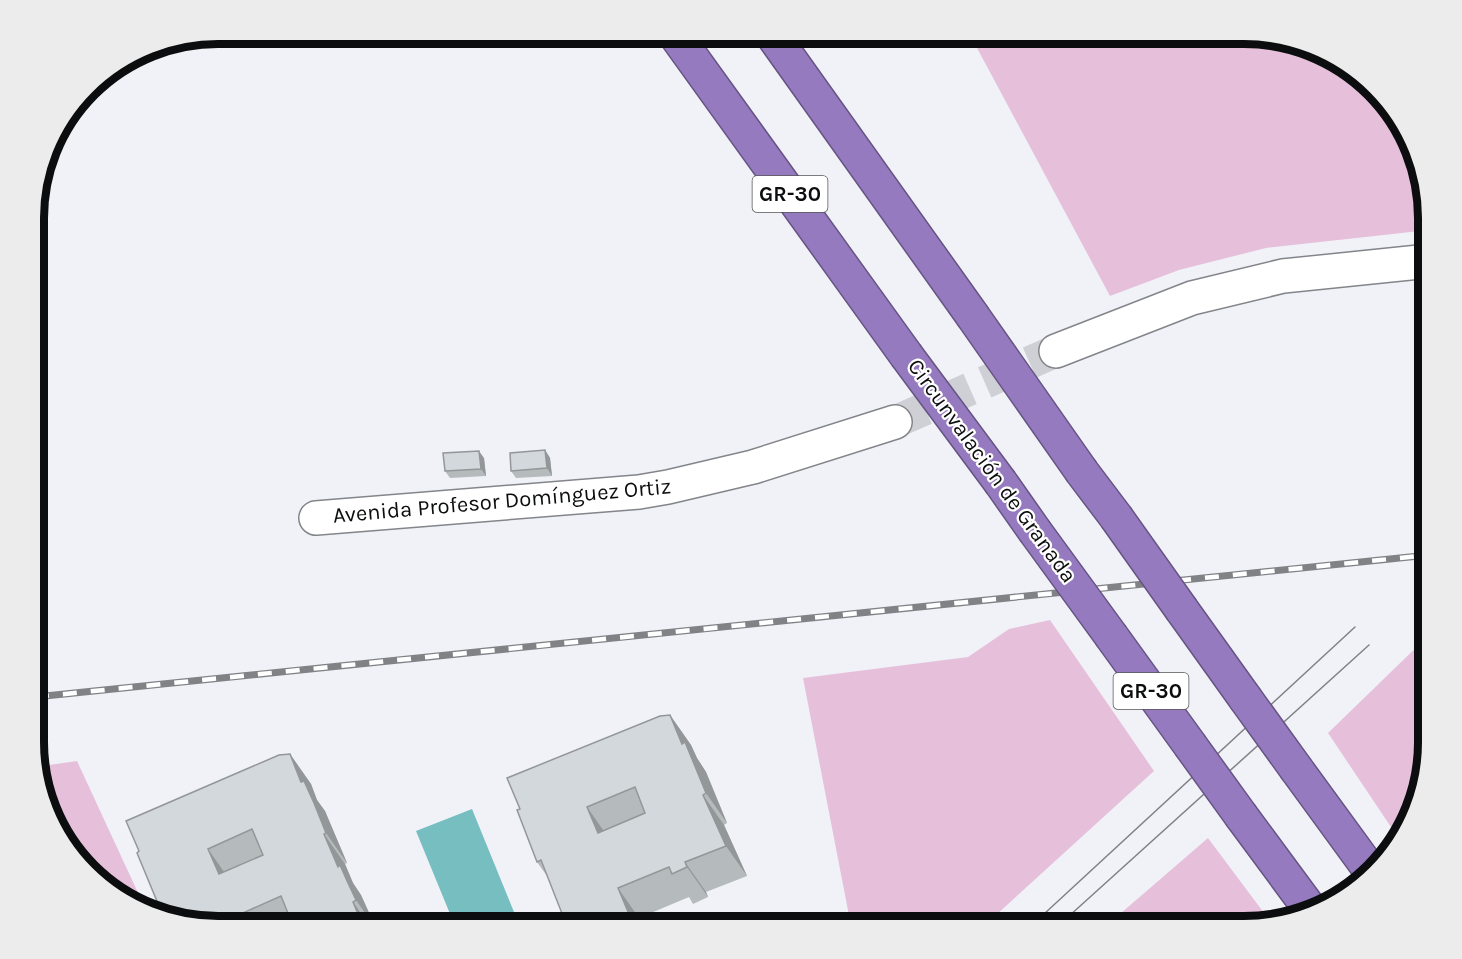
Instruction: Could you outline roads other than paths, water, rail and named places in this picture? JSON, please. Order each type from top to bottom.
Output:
[{"type":"highway","name":"Circunvalación de Granada","points":[[682,44],[1302,899]]},
{"type":"highway","name":"GR-30","points":[[779,44],[1082,472],[1366,865]]},
{"type":"street","points":[[1056,351],[1192,298],[1283,276],[1418,262]]},
{"type":"street","name":"Avenida Profesor Domínguez Ortiz","points":[[316,518],[668,488],[753,467],[895,422]]},
{"type":"water","points":[[472,809],[514,912],[504,916],[451,916],[416,831]]},
{"type":"tunnel","points":[[895,422],[1056,351]]},
{"type":"tram line","points":[[1043,915],[1355,627]]},
{"type":"tram line","points":[[1070,915],[1369,645]]},
{"type":"railway","points":[[44,696],[1418,556]]}]
